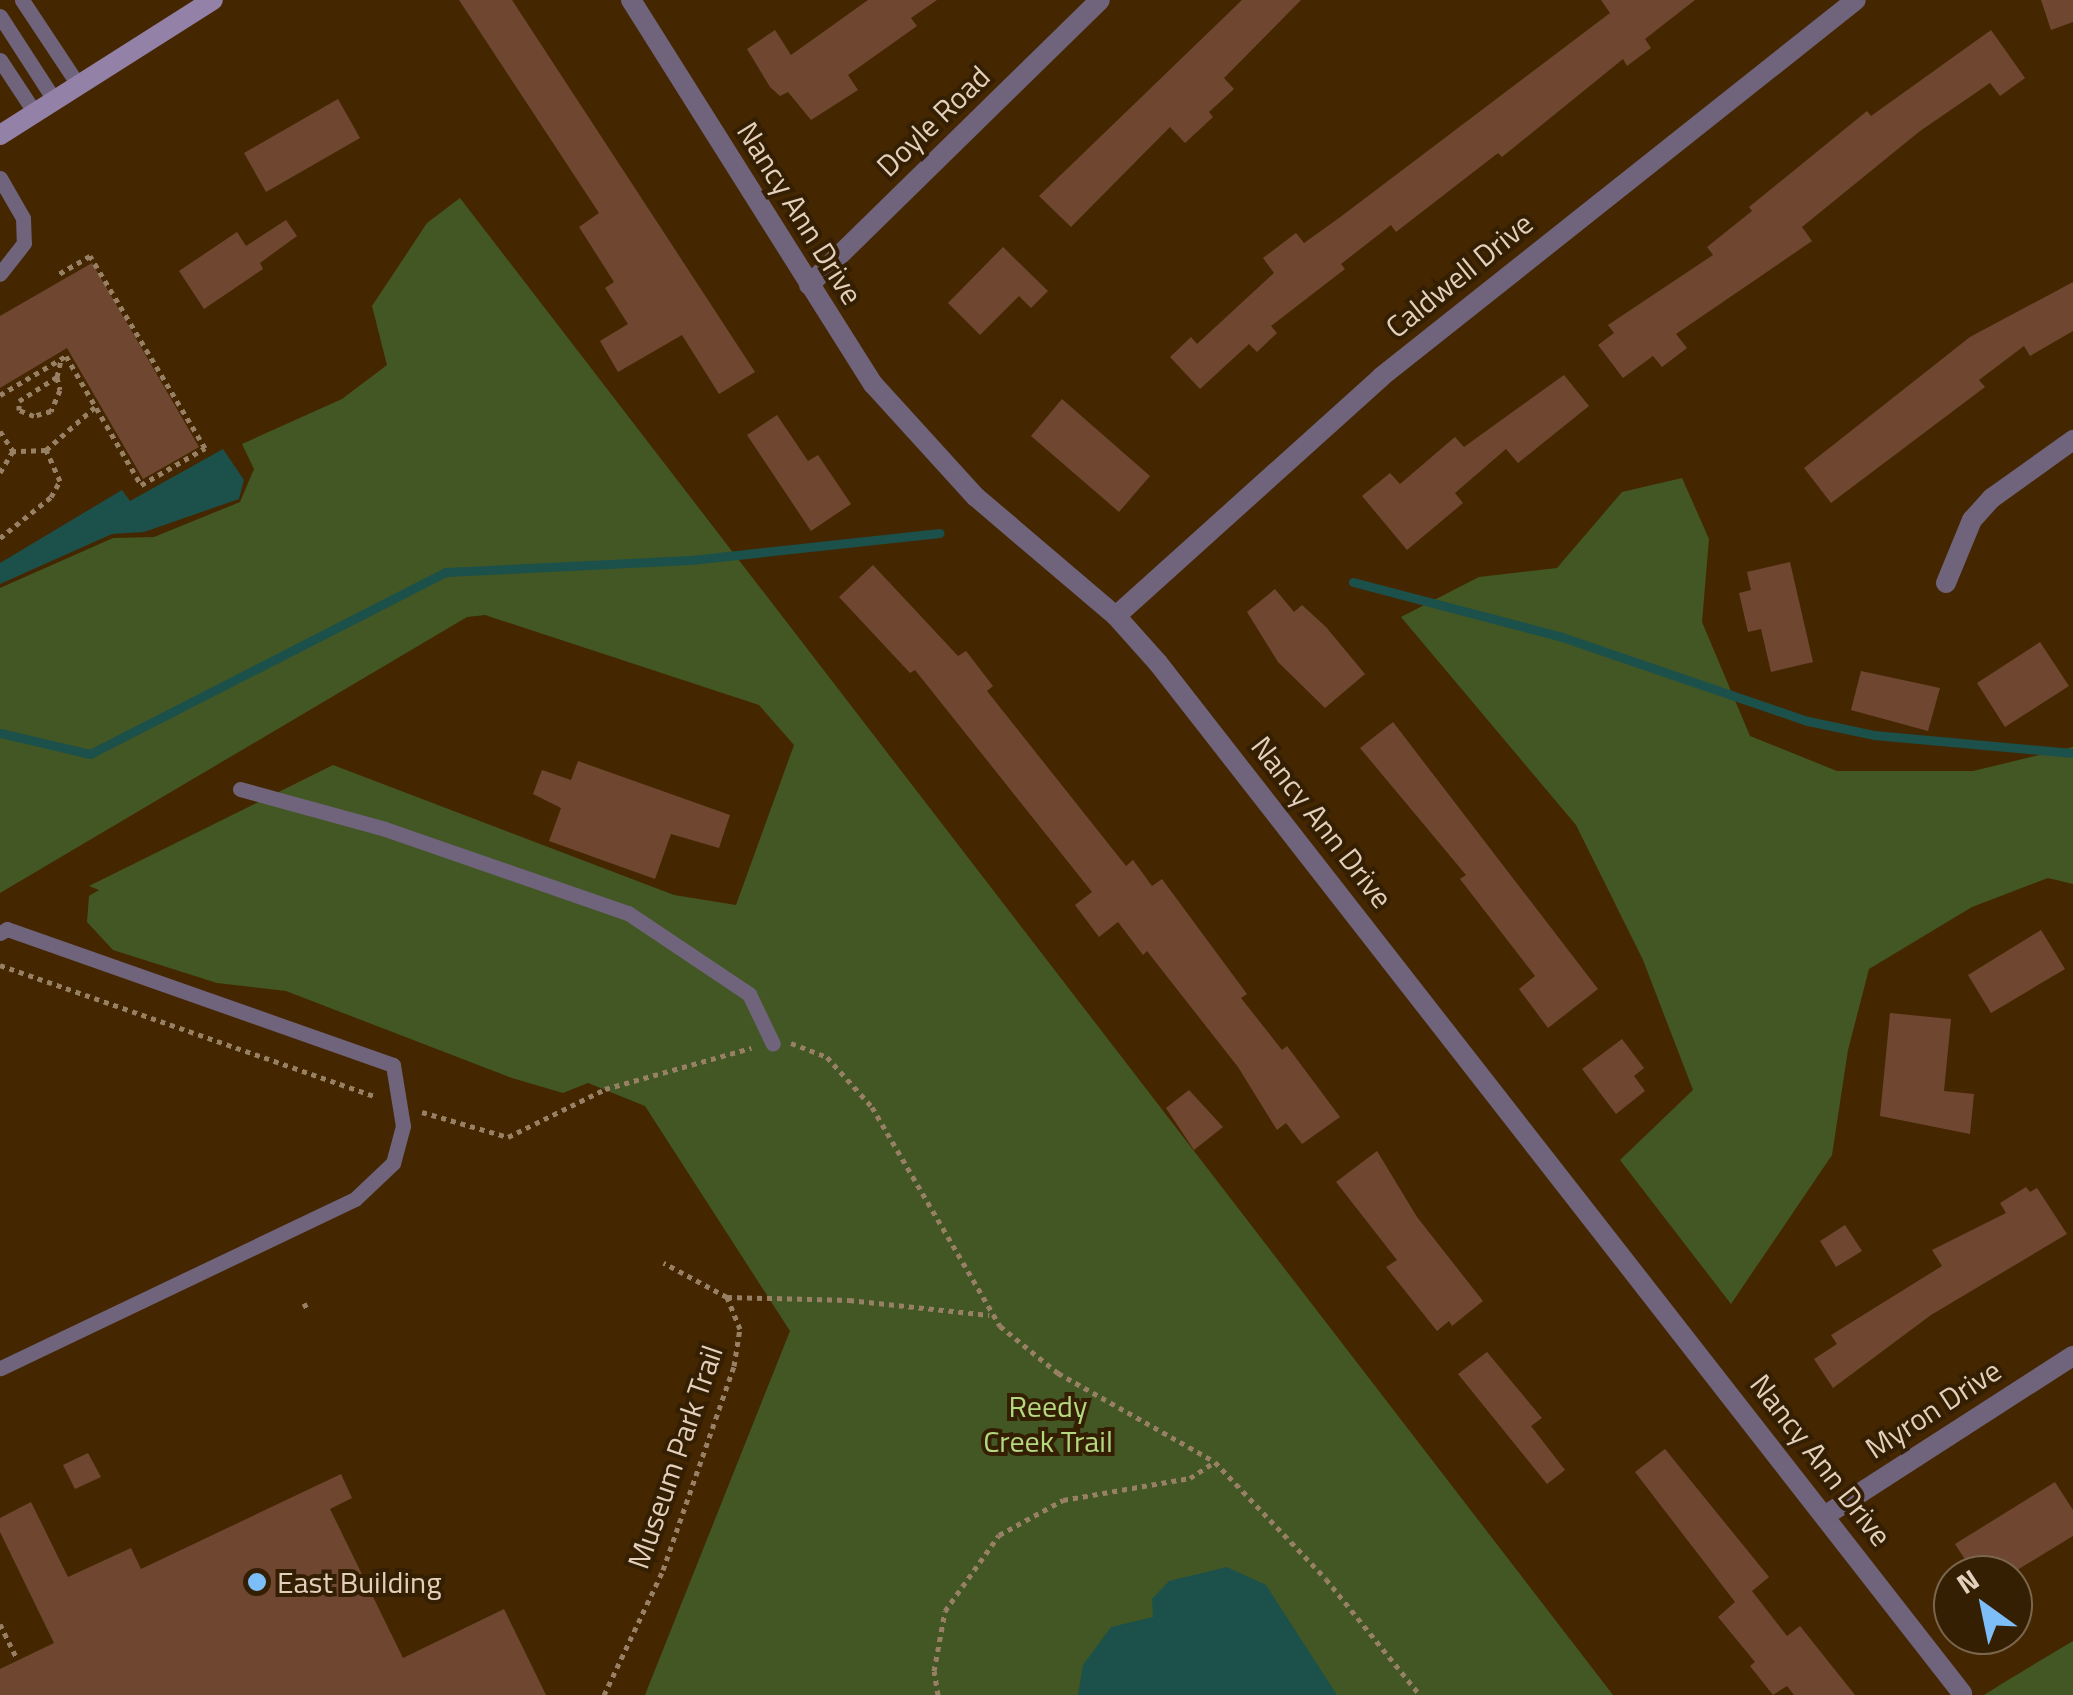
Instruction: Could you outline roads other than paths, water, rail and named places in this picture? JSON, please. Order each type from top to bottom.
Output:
[{"type":"street","points":[[2,129],[35,114],[214,0]]},
{"type":"street","name":"Nancy Ann Drive","points":[[631,0],[873,384],[976,497],[1116,616],[1826,1515],[1962,1693]]},
{"type":"street","name":"Doyle Road","points":[[809,285],[1100,0]]},
{"type":"street","name":"Caldwell Drive","points":[[1116,616],[1382,377],[1856,0]]},
{"type":"street","points":[[1946,583],[1972,520],[1992,498],[2073,440]]},
{"type":"street","name":"Myron Drive","points":[[1826,1515],[2073,1356]]},
{"type":"lane","points":[[22,0],[79,86]]},
{"type":"lane","points":[[0,16],[56,101]]},
{"type":"lane","points":[[0,60],[35,114]]},
{"type":"lane","points":[[0,178],[23,218],[24,243],[0,274]]},
{"type":"lane","points":[[240,789],[384,829],[628,912],[749,994],[773,1044]]},
{"type":"lane","points":[[0,933],[7,929],[393,1065],[404,1126],[393,1164],[355,1199],[0,1368]]},
{"type":"water","points":[[223,449],[244,480],[239,499],[144,532],[112,534],[0,584],[0,563],[122,490],[130,501]]},
{"type":"water","points":[[1227,1567],[1266,1585],[1337,1695],[1078,1695],[1083,1665],[1111,1627],[1153,1617],[1152,1599],[1169,1581]]},
{"type":"waterway","points":[[0,733],[90,754],[446,572],[691,560],[940,533]]},
{"type":"waterway","points":[[1353,582],[1562,637],[1808,721],[1874,735],[2073,753]]},
{"type":"place","name":"East Building","points":[[257,1582]]},
{"type":"park label","name":"Reedy Creek Trail","points":[[1048,1423]]}]
